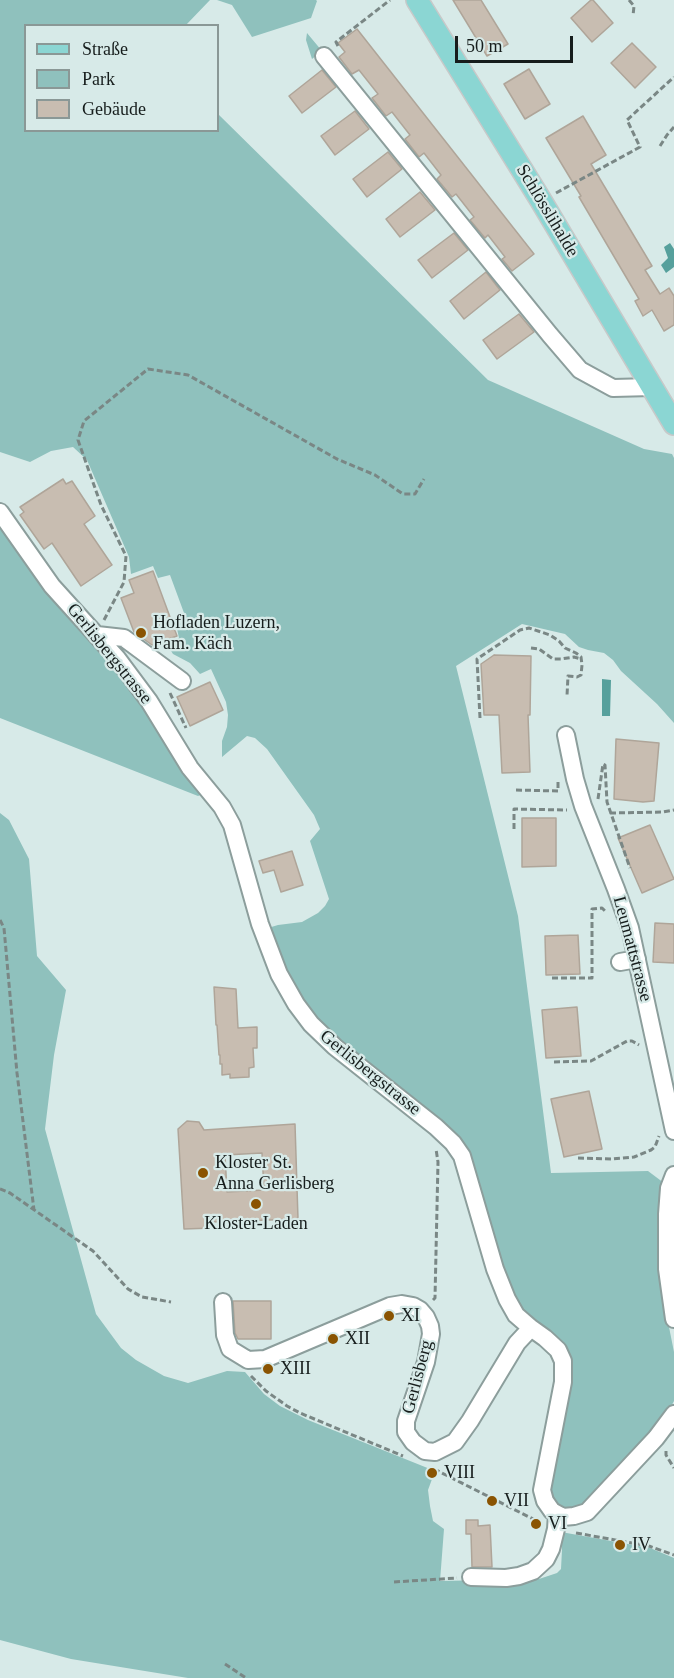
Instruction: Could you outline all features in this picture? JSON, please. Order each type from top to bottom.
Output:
[{"type":"main road","name":"Schlösslihalde","points":[[417,0],[534,189],[674,423]]},
{"type":"street","points":[[324,56],[549,335],[580,370],[613,388],[652,387]]},
{"type":"street","name":"Gerlisbergstrasse","points":[[0,512],[52,586],[117,658],[149,700],[190,768],[222,807],[232,825],[260,924],[279,974],[296,1004],[311,1024],[335,1047],[436,1127],[453,1143],[466,1164],[495,1269],[507,1299],[516,1315],[558,1350],[563,1361],[563,1382],[542,1490],[545,1501],[557,1522]]},
{"type":"street","points":[[97,635],[124,638],[176,677]]},
{"type":"street","name":"Leumattstrasse","points":[[566,735],[575,779],[590,806],[587,838],[626,917],[629,960],[656,1053],[661,1104],[674,1131]]},
{"type":"street","points":[[674,1175],[669,1188],[667,1269],[674,1319]]},
{"type":"street","points":[[223,1302],[225,1335],[230,1349],[248,1360],[265,1359],[390,1306],[402,1304],[420,1310]]},
{"type":"street","name":"Gerlisberg","points":[[420,1310],[426,1317],[431,1334],[426,1362],[406,1420],[406,1432],[413,1442],[425,1451],[435,1452],[454,1442],[470,1421],[517,1343],[531,1328]]},
{"type":"street","points":[[471,1577],[506,1578],[533,1571],[546,1558],[551,1549],[557,1522],[563,1517],[587,1512],[656,1438],[674,1414]]},
{"type":"path","points":[[336,42],[390,0]]},
{"type":"path","points":[[629,0],[634,6],[633,16]]},
{"type":"path","points":[[553,195],[640,147],[627,120],[674,77]]},
{"type":"path","points":[[660,146],[674,127]]},
{"type":"path","points":[[97,635],[124,582],[126,556],[101,505],[78,440],[84,421],[148,369],[188,375],[337,459],[375,475],[403,494],[415,494],[424,479]]},
{"type":"path","points":[[480,718],[477,659],[520,630],[529,628],[550,636],[582,659],[581,675],[568,676],[567,696]]},
{"type":"path","points":[[531,648],[539,649],[553,659],[574,657],[582,659]]},
{"type":"path","points":[[176,677],[167,685],[186,727],[180,753]]},
{"type":"path","points":[[514,829],[514,809],[575,810],[590,806],[603,764],[605,765],[606,802],[630,868]]},
{"type":"path","points":[[516,790],[558,791],[558,772]]},
{"type":"path","points":[[610,813],[674,810]]},
{"type":"path","points":[[552,978],[592,978],[592,909],[605,910],[608,918],[611,919],[626,917]]},
{"type":"path","points":[[0,920],[4,928],[17,1073],[34,1210]]},
{"type":"path","points":[[554,1062],[591,1061],[627,1041],[632,1041],[643,1048],[647,1054],[656,1053]]},
{"type":"path","points":[[578,1158],[625,1158],[641,1155],[651,1150],[658,1141],[661,1104]]},
{"type":"path","points":[[420,1310],[435,1298],[438,1162],[437,1150],[432,1144]]},
{"type":"path","points":[[0,1190],[10,1193],[93,1251],[128,1289],[142,1297],[171,1302]]},
{"type":"path","points":[[244,1358],[252,1378],[287,1406],[408,1458]]},
{"type":"path","points":[[428,1466],[549,1528],[557,1522],[649,1546],[674,1555]]},
{"type":"path","points":[[394,1582],[471,1577]]},
{"type":"path","points":[[225,1664],[246,1678]]},
{"type":"green space","points":[[0,0],[210,0],[187,24],[24,24],[24,132],[219,132],[219,115],[488,380],[644,449],[672,454],[674,458],[674,723],[621,671],[613,660],[604,653],[579,647],[565,634],[522,624],[456,666],[518,916],[551,1173],[648,1171],[664,1183],[660,1199],[658,1233],[660,1282],[674,1352],[674,1401],[668,1412],[581,1508],[564,1509],[559,1506],[552,1495],[550,1486],[569,1372],[542,1331],[518,1306],[500,1261],[473,1165],[326,1030],[291,987],[268,928],[302,922],[318,913],[329,899],[310,841],[320,829],[314,815],[267,749],[255,738],[247,736],[222,757],[222,741],[228,715],[226,702],[211,669],[200,674],[190,663],[173,654],[166,643],[179,638],[176,624],[187,621],[170,575],[158,578],[153,566],[131,574],[129,557],[87,460],[73,447],[51,451],[30,462],[0,452]]},
{"type":"green space","points":[[217,0],[317,1],[311,18],[252,37],[232,5]]},
{"type":"green space","points":[[307,33],[322,51],[312,59],[306,40]]},
{"type":"green space","points":[[0,519],[101,647],[205,793],[198,796],[0,718]]},
{"type":"green space","points":[[0,813],[9,820],[29,859],[37,956],[66,990],[54,1055],[45,1129],[96,1314],[121,1348],[136,1360],[164,1376],[188,1383],[227,1371],[245,1372],[264,1394],[280,1406],[308,1420],[435,1471],[428,1490],[433,1521],[444,1529],[440,1581],[539,1579],[557,1573],[561,1569],[561,1532],[650,1548],[674,1558],[674,1678],[188,1678],[71,1659],[0,1640]]},
{"type":"shaded area","points":[[670,243],[674,249],[674,267],[666,273],[661,265],[668,258],[664,247]]},
{"type":"shaded area","points":[[602,679],[611,680],[610,716],[602,716]]},
{"type":"building","points":[[453,0],[481,0],[508,44],[487,56]]},
{"type":"building","points":[[591,0],[613,23],[592,42],[571,18]]},
{"type":"building","points":[[357,29],[534,254],[512,271],[502,259],[505,257],[488,235],[485,238],[470,220],[474,217],[456,194],[452,197],[437,179],[441,175],[424,153],[419,157],[405,139],[410,135],[392,112],[386,116],[372,98],[378,94],[359,70],[352,74],[339,57],[345,52],[338,43]]},
{"type":"building","points":[[632,43],[656,67],[635,88],[611,63]]},
{"type":"building","points":[[529,69],[550,104],[525,119],[504,84]]},
{"type":"building","points":[[322,70],[336,87],[302,113],[289,96]]},
{"type":"building","points":[[355,111],[369,129],[335,155],[321,136]]},
{"type":"building","points":[[583,116],[606,155],[591,164],[652,266],[645,270],[660,294],[669,288],[674,296],[674,325],[664,331],[652,310],[643,316],[635,301],[639,299],[546,138]]},
{"type":"building","points":[[388,152],[402,169],[367,197],[353,179]]},
{"type":"building","points":[[420,192],[435,210],[400,237],[386,219]]},
{"type":"building","points":[[454,233],[468,250],[432,278],[418,260]]},
{"type":"building","points":[[486,272],[500,290],[464,319],[450,301]]},
{"type":"building","points":[[519,314],[534,332],[497,359],[483,340]]},
{"type":"building","points":[[63,479],[66,484],[72,481],[95,516],[84,524],[112,565],[81,586],[52,543],[44,549],[20,515],[24,512],[20,507]]},
{"type":"building","points":[[153,571],[177,636],[152,645],[134,632],[121,598],[134,593],[129,580]]},
{"type":"building","points":[[494,655],[531,656],[530,715],[528,715],[530,772],[502,773],[499,715],[484,715],[481,664]]},
{"type":"building","points":[[210,682],[223,710],[190,726],[177,697]]},
{"type":"building","points":[[616,739],[659,743],[654,801],[614,799]]},
{"type":"building","points":[[522,818],[556,818],[556,866],[522,867]]},
{"type":"building","points":[[650,825],[674,879],[642,893],[618,838]]},
{"type":"building","points":[[292,851],[303,885],[281,892],[274,870],[263,873],[259,861]]},
{"type":"building","points":[[655,923],[674,924],[674,963],[653,962]]},
{"type":"building","points":[[578,935],[580,974],[546,975],[545,936]]},
{"type":"building","points":[[214,987],[236,989],[238,1028],[257,1027],[257,1048],[253,1048],[254,1067],[249,1068],[249,1077],[230,1078],[230,1074],[222,1075]]},
{"type":"building","points":[[577,1007],[581,1056],[546,1058],[542,1010]]},
{"type":"building","points":[[589,1091],[602,1149],[564,1157],[551,1099]]},
{"type":"building","name":"Kloster St. Anna Gerlisberg","points":[[187,1121],[199,1122],[204,1130],[295,1124],[298,1219],[211,1222],[212,1228],[184,1229],[178,1129]],"holes":[[[262,1153],[264,1190],[227,1192],[225,1155]]]},
{"type":"building","points":[[233,1301],[271,1301],[271,1339],[238,1339],[235,1333]]},
{"type":"building","points":[[466,1520],[478,1520],[478,1526],[490,1525],[492,1567],[472,1567],[471,1534],[466,1534]]},
{"type":"place","name":"Hofladen Luzern, Fam. Käch","points":[[141,633]]},
{"type":"place","name":"Kloster St. Anna Gerlisberg","points":[[203,1173]]},
{"type":"place","name":"Kloster-Laden","points":[[256,1204]]},
{"type":"place","name":"XI","points":[[389,1316]]},
{"type":"place","name":"XII","points":[[333,1339]]},
{"type":"place","name":"XIII","points":[[268,1369]]},
{"type":"place","name":"VIII","points":[[432,1473]]},
{"type":"place","name":"VII","points":[[492,1501]]},
{"type":"place","name":"VI","points":[[536,1524]]},
{"type":"place","name":"IV","points":[[620,1545]]}]
